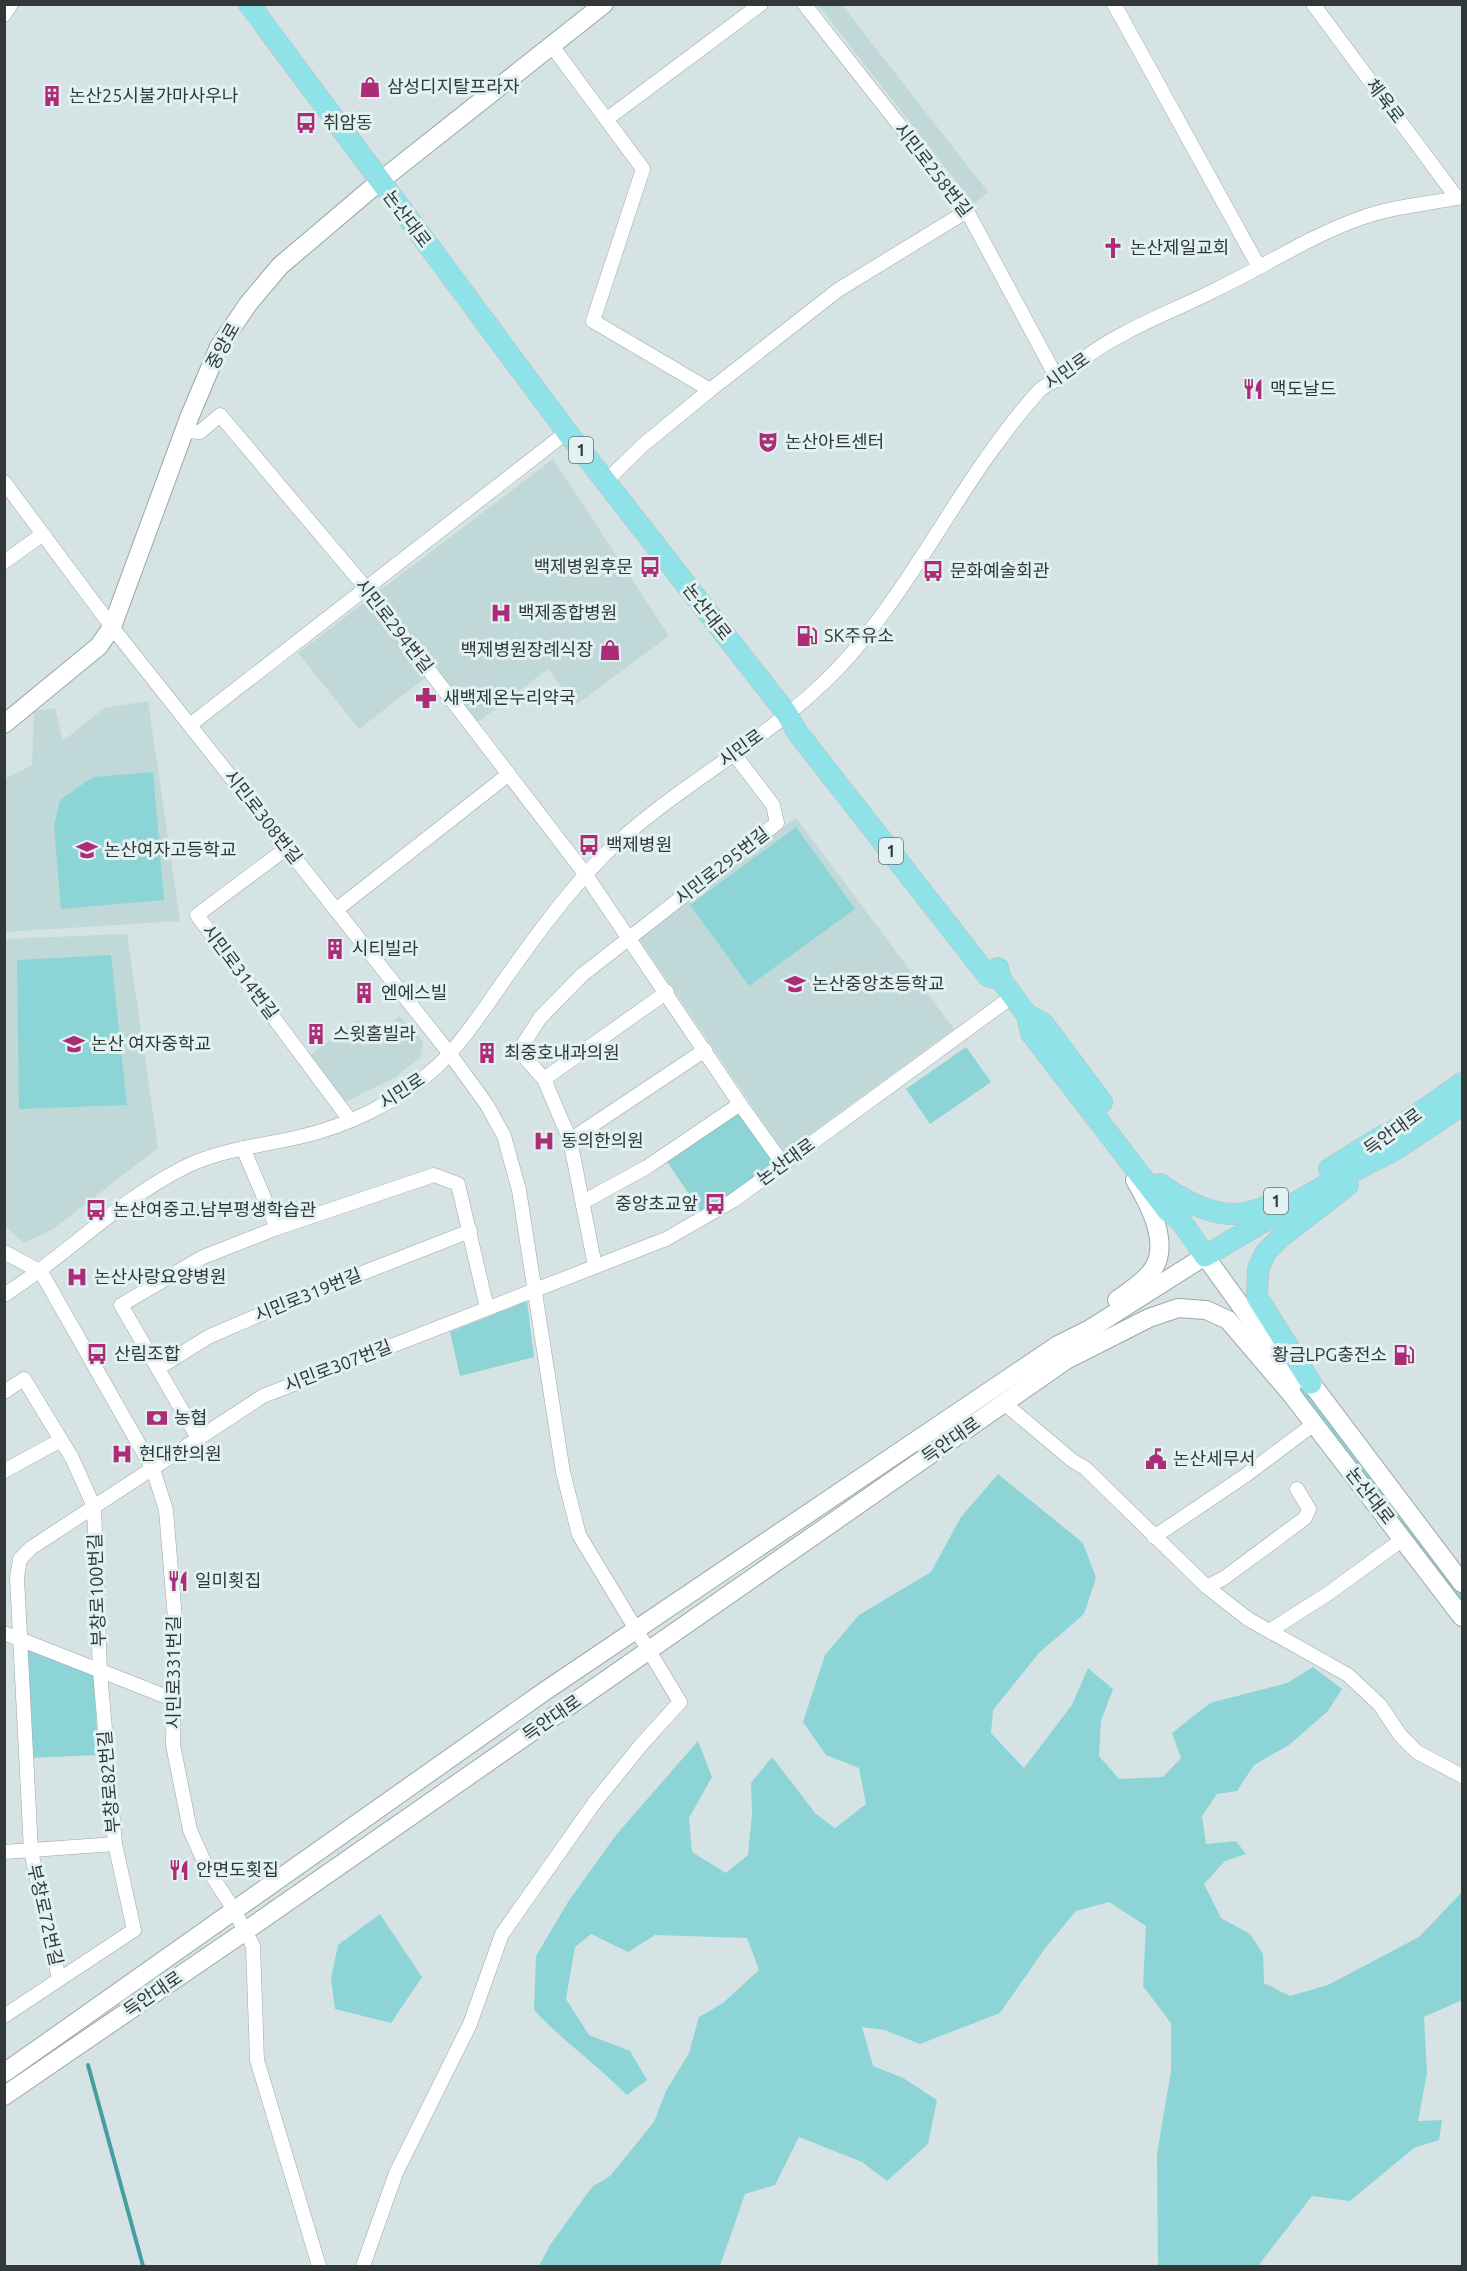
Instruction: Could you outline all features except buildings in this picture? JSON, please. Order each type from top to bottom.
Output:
[{"type":"main road","name":"논산대로","points":[[249,4],[379,182],[605,482],[988,976],[1007,988],[1027,1015],[1031,1034],[1168,1211],[1181,1221]]},
{"type":"main road","name":"논산대로","points":[[1027,1015],[1043,1023],[1160,1184],[1176,1208],[1181,1221],[1205,1256]]},
{"type":"main road","name":"득안대로","points":[[1205,1256],[1326,1185],[1389,1143],[1462,1083]]},
{"type":"main road","name":"득안대로","points":[[1389,1143],[1462,1105]]},
{"type":"main road","name":"1","points":[[1160,1184],[1189,1204],[1209,1212],[1239,1215],[1263,1209],[1389,1143]]},
{"type":"main road","points":[[1311,1383],[1257,1297],[1258,1269],[1266,1252],[1282,1236],[1389,1143]]},
{"type":"street","points":[[4,15],[11,4]]},
{"type":"street","name":"중앙로","points":[[4,724],[99,646],[112,627],[184,430],[219,347],[248,304],[280,266],[379,182],[604,4]]},
{"type":"street","points":[[607,118],[761,4]]},
{"type":"street","name":"시민로258번길","points":[[804,4],[968,211],[1058,380]]},
{"type":"street","points":[[1114,4],[1259,267]]},
{"type":"street","name":"체육로","points":[[1313,4],[1460,197]]},
{"type":"street","points":[[552,46],[643,169],[593,321],[710,390]]},
{"type":"street","name":"시민로","points":[[4,1296],[41,1272],[111,1212],[185,1166],[243,1148],[298,1137],[350,1120],[408,1090],[450,1054],[528,946],[604,856],[648,817],[825,683],[855,650],[1020,414],[1043,385],[1058,380],[1084,358],[1143,324],[1363,217],[1460,197]]},
{"type":"street","points":[[605,482],[643,445],[838,290],[968,211]]},
{"type":"street","name":"시민로294번길","points":[[184,430],[200,432],[220,415],[365,587],[586,875]]},
{"type":"street","points":[[190,724],[567,432]]},
{"type":"street","name":"시민로308번길","points":[[4,482],[112,627],[450,1054]]},
{"type":"street","points":[[4,562],[43,534]]},
{"type":"street","name":"시민로295번길","points":[[544,1079],[519,1051],[540,1018],[582,975],[777,823],[773,805],[734,754]]},
{"type":"street","points":[[336,910],[509,774]]},
{"type":"street","name":"시민로314번길","points":[[287,848],[197,915],[350,1120]]},
{"type":"street","points":[[586,875],[783,1164]]},
{"type":"street","name":"논산대로","points":[[536,1288],[666,1239],[734,1200],[1007,988]]},
{"type":"street","points":[[595,1266],[570,1140],[544,1079],[667,992]]},
{"type":"street","points":[[570,1140],[705,1050]]},
{"type":"street","points":[[363,2266],[396,2173],[470,2024],[502,1934],[596,1802],[641,1745],[680,1702],[638,1629],[579,1535],[563,1472],[519,1190],[504,1136],[487,1105],[450,1054]]},
{"type":"street","points":[[583,1202],[647,1167],[740,1104]]},
{"type":"street","points":[[1062,1352],[1152,1272],[1157,1257],[1159,1248],[1156,1223],[1116,1144]]},
{"type":"street","points":[[243,1148],[277,1228]]},
{"type":"street","points":[[198,1438],[121,1305],[203,1257],[277,1228],[434,1175],[458,1184],[487,1308]]},
{"type":"street","name":"시민로319번길","points":[[158,1368],[210,1336],[301,1297],[470,1231]]},
{"type":"street","points":[[4,1252],[41,1272]]},
{"type":"street","name":"논산대로","points":[[1205,1256],[1287,1370],[1292,1395],[1462,1617]]},
{"type":"street","name":"득안대로","points":[[4,2096],[244,1932],[1004,1403],[1090,1329],[1205,1256]]},
{"type":"street","name":"시민로331번길","points":[[41,1272],[153,1469],[166,1510],[175,1619],[173,1745],[190,1830],[207,1868],[234,1910],[253,1946],[257,2060],[319,2266]]},
{"type":"street","name":"시민로307번길","points":[[153,1469],[263,1396],[536,1288]]},
{"type":"street","points":[[1062,1352],[1178,1308],[1206,1310],[1228,1320],[1292,1395]]},
{"type":"street","name":"득안대로","points":[[4,2073],[638,1629],[1062,1352]]},
{"type":"street","name":"논산대로","points":[[1287,1370],[1311,1383],[1462,1583]]},
{"type":"street","points":[[4,1392],[24,1379],[59,1441],[72,1458],[94,1507]]},
{"type":"street","points":[[1004,1403],[1072,1461],[1085,1468],[1207,1587],[1248,1618],[1348,1675],[1380,1705],[1400,1735],[1417,1752],[1462,1776]]},
{"type":"street","points":[[1154,1537],[1246,1475],[1314,1424]]},
{"type":"street","points":[[4,1471],[59,1441]]},
{"type":"street","name":"부창로100번길","points":[[19,1639],[17,1578],[20,1559],[153,1469]]},
{"type":"street","points":[[1207,1587],[1224,1578],[1305,1518],[1309,1509],[1297,1489]]},
{"type":"street","name":"부창로100번길","points":[[94,1507],[100,1672]]},
{"type":"street","points":[[1271,1630],[1339,1586],[1403,1539]]},
{"type":"street","points":[[4,1634],[175,1700]]},
{"type":"street","points":[[19,1639],[31,1851]]},
{"type":"street","name":"부창로82번길","points":[[4,1852],[115,1844],[100,1672]]},
{"type":"street","name":"부창로72번길","points":[[4,2016],[134,1930],[115,1844]]},
{"type":"street","name":"부창로72번길","points":[[31,1851],[59,1979]]},
{"type":"shaded area","points":[[818,5],[842,5],[988,192],[974,204]]},
{"type":"shaded area","name":"백제종합병원","points":[[553,459],[669,636],[576,705],[548,669],[478,722],[437,669],[359,729],[298,653]]},
{"type":"shaded area","name":"논산여자고등학교","points":[[148,701],[180,921],[5,932],[5,779],[32,765],[34,711],[55,708],[63,741],[104,708]]},
{"type":"shaded area","points":[[153,772],[164,900],[61,909],[54,826],[60,800],[93,777]]},
{"type":"shaded area","name":"논산중앙초등학교","points":[[796,818],[954,1029],[784,1153],[639,939]]},
{"type":"shaded area","points":[[796,827],[855,909],[749,986],[690,905]]},
{"type":"shaded area","name":"논산 여자중학교","points":[[127,934],[158,1148],[53,1229],[24,1243],[5,1226],[4,939]]},
{"type":"shaded area","points":[[111,955],[127,1105],[19,1109],[17,960]]},
{"type":"shaded area","points":[[399,1016],[423,1041],[420,1058],[394,1078],[345,1102],[310,1055],[358,1020],[379,1037]]},
{"type":"shaded area","points":[[966,1047],[991,1082],[930,1124],[906,1089]]},
{"type":"shaded area","points":[[740,1110],[777,1162],[703,1215],[666,1160]]},
{"type":"shaded area","points":[[527,1301],[534,1357],[460,1376],[450,1332]]},
{"type":"shaded area","points":[[1305,1387],[1462,1594],[1462,1609],[1298,1393]]},
{"type":"shaded area","points":[[998,1474],[1083,1543],[1096,1578],[1084,1614],[1039,1653],[993,1710],[991,1733],[1024,1768],[1072,1705],[1088,1668],[1113,1689],[1101,1721],[1099,1756],[1119,1779],[1163,1777],[1181,1758],[1172,1733],[1210,1703],[1287,1683],[1313,1667],[1342,1689],[1328,1711],[1289,1745],[1254,1765],[1237,1791],[1217,1794],[1202,1816],[1206,1844],[1236,1841],[1246,1854],[1225,1861],[1204,1884],[1221,1918],[1250,1934],[1263,1954],[1264,1983],[1290,1996],[1328,1985],[1419,1937],[1462,1892],[1462,2000],[1424,2017],[1427,2073],[1418,2121],[1442,2120],[1439,2140],[1414,2148],[1350,2201],[1312,2196],[1258,2266],[1158,2266],[1157,2154],[1171,2071],[1171,2023],[1143,1986],[1146,1926],[1109,1902],[1076,1911],[1046,1947],[1000,2013],[920,2044],[884,2030],[862,2027],[873,2066],[903,2078],[937,2100],[928,2144],[887,2181],[862,2162],[799,2137],[775,2185],[745,2194],[720,2266],[539,2266],[550,2245],[592,2187],[610,2176],[654,2122],[666,2091],[689,2053],[699,2017],[723,2003],[759,1970],[747,1938],[655,1935],[628,1952],[591,1934],[575,1947],[566,1999],[589,2035],[630,2051],[647,2080],[627,2095],[534,2010],[536,1956],[568,1902],[616,1835],[698,1741],[712,1777],[689,1818],[692,1852],[726,1873],[748,1855],[752,1814],[751,1783],[772,1757],[816,1814],[835,1828],[866,1804],[859,1768],[826,1755],[803,1722],[825,1655],[859,1615],[931,1572],[961,1517]]},
{"type":"shaded area","points":[[24,1649],[94,1674],[98,1755],[29,1758]]},
{"type":"shaded area","points":[[380,1914],[422,1977],[391,2023],[335,2009],[331,1979],[338,1945]]},
{"type":"waterway","points":[[88,2065],[143,2266]]},
{"type":"place","name":"삼성디지탈프라자","points":[[370,87]]},
{"type":"place","name":"논산25시불가마사우나","points":[[52,96]]},
{"type":"place","name":"취암동","points":[[306,123]]},
{"type":"place","name":"논산제일교회","points":[[1113,248]]},
{"type":"place","name":"맥도날드","points":[[1253,389]]},
{"type":"place","name":"논산아트센터","points":[[768,442]]},
{"type":"place","name":"백제병원후문","points":[[650,567]]},
{"type":"place","name":"문화예술회관","points":[[933,571]]},
{"type":"place","name":"백제종합병원","points":[[501,613]]},
{"type":"place","name":"SK주유소","points":[[807,636]]},
{"type":"place","name":"백제병원장례식장","points":[[610,650]]},
{"type":"place","name":"새백제온누리약국","points":[[426,698]]},
{"type":"place","name":"백제병원","points":[[589,845]]},
{"type":"place","name":"논산여자고등학교","points":[[87,850]]},
{"type":"place","name":"시티빌라","points":[[335,949]]},
{"type":"place","name":"논산중앙초등학교","points":[[795,984]]},
{"type":"place","name":"엔에스빌","points":[[364,993]]},
{"type":"place","name":"스윗홈빌라","points":[[316,1034]]},
{"type":"place","name":"논산 여자중학교","points":[[74,1044]]},
{"type":"place","name":"최중호내과의원","points":[[487,1053]]},
{"type":"place","name":"동의한의원","points":[[544,1141]]},
{"type":"place","name":"중앙초교앞","points":[[715,1204]]},
{"type":"place","name":"논산여중고.남부평생학습관","points":[[96,1210]]},
{"type":"place","name":"논산사랑요양병원","points":[[77,1277]]},
{"type":"place","name":"산림조합","points":[[97,1354]]},
{"type":"place","name":"황금LPG충전소","points":[[1404,1355]]},
{"type":"place","name":"농협","points":[[157,1418]]},
{"type":"place","name":"현대한의원","points":[[122,1454]]},
{"type":"place","name":"논산세무서","points":[[1156,1459]]},
{"type":"place","name":"일미횟집","points":[[178,1581]]},
{"type":"place","name":"안면도횟집","points":[[179,1870]]}]
